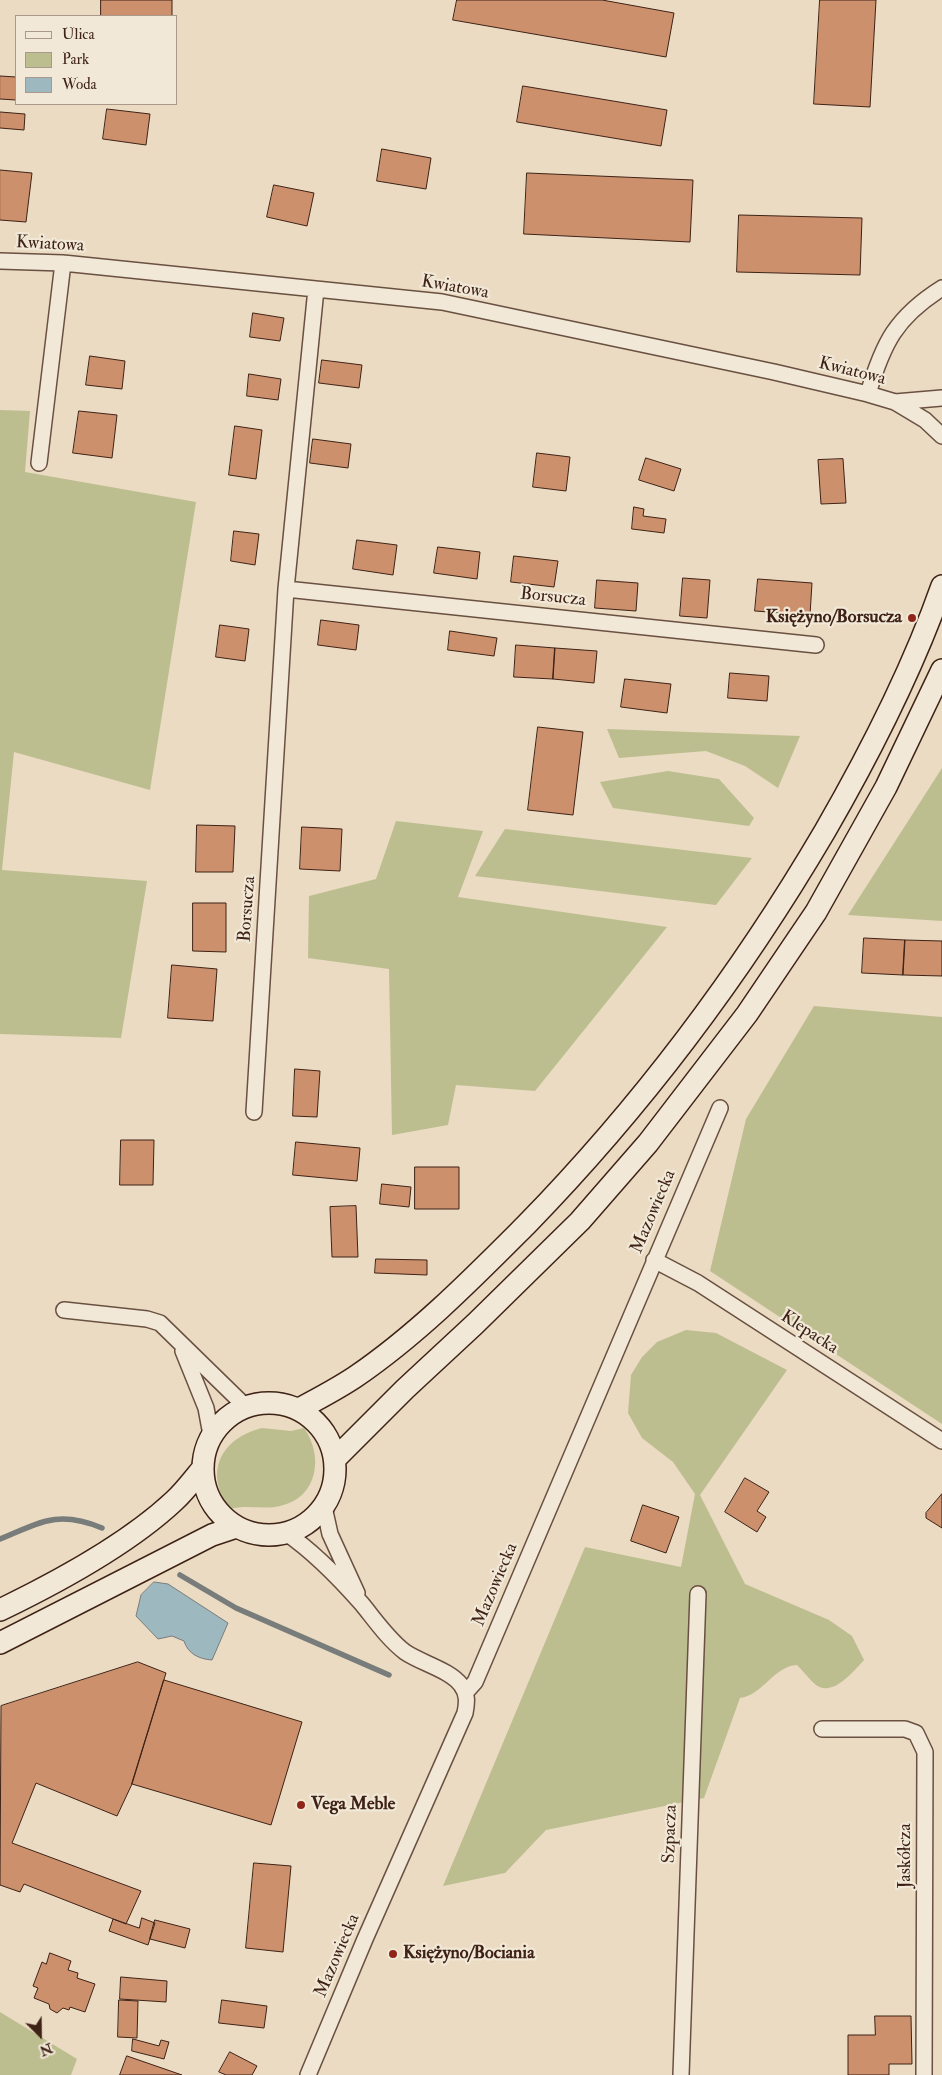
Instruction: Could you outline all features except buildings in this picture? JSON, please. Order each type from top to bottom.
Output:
[{"type":"main road","points":[[299,1409],[357,1375],[450,1301],[560,1190],[632,1109],[684,1045],[784,902],[851,787],[892,705],[942,586]]},
{"type":"main road","points":[[335,1459],[580,1221],[648,1143],[747,1014],[816,912],[886,788],[942,670]]},
{"type":"main road","points":[[272,1402],[299,1409],[312,1418],[323,1430],[331,1444],[335,1459],[335,1476],[331,1492],[324,1507],[307,1523],[286,1533],[261,1535],[236,1527],[215,1509],[208,1497],[202,1469],[204,1452],[211,1435],[225,1418],[245,1406],[272,1402]]},
{"type":"main road","points":[[0,1610],[82,1567],[131,1534],[174,1501],[202,1469]]},
{"type":"main road","points":[[0,1643],[212,1536],[236,1527]]},
{"type":"street","name":"Kwiatowa","points":[[0,261],[63,263],[442,302],[774,372],[868,394],[896,402],[924,420],[942,436]]},
{"type":"street","points":[[39,463],[63,263]]},
{"type":"street","name":"Borsucza","points":[[254,1112],[286,589],[316,288]]},
{"type":"street","points":[[868,394],[876,366],[901,320],[922,301],[942,288]]},
{"type":"street","name":"Kwiatowa","points":[[896,402],[942,398]]},
{"type":"street","name":"Borsucza","points":[[286,589],[816,645]]},
{"type":"street","name":"Mazowiecka","points":[[308,2075],[465,1714],[466,1692],[475,1682],[720,1108]]},
{"type":"street","name":"Klepacka","points":[[654,1260],[698,1283],[942,1441]]},
{"type":"street","points":[[64,1310],[147,1319],[160,1323],[170,1330],[180,1345],[206,1408],[211,1435]]},
{"type":"street","points":[[180,1345],[245,1406]]},
{"type":"street","points":[[324,1507],[330,1534],[362,1604]]},
{"type":"street","points":[[286,1533],[307,1548],[362,1604],[374,1620],[404,1651],[424,1664],[445,1672],[460,1683],[466,1692]]},
{"type":"street","name":"Szpacza","points":[[681,2075],[698,1594]]},
{"type":"street","name":"Jaskółcza","points":[[822,1729],[905,1729],[916,1733],[925,1752],[924,2075]]},
{"type":"green space","points":[[0,410],[30,411],[25,472],[196,502],[150,790],[14,752],[2,870],[147,881],[121,1038],[0,1034]]},
{"type":"green space","points":[[607,729],[800,736],[778,788],[745,766],[706,751],[619,758]]},
{"type":"green space","points":[[942,768],[942,921],[848,915]]},
{"type":"green space","points":[[668,771],[719,779],[754,818],[749,826],[613,808],[600,782]]},
{"type":"green space","points":[[396,821],[483,831],[458,897],[667,927],[535,1091],[456,1085],[448,1125],[392,1135],[389,969],[308,958],[309,896],[376,879]]},
{"type":"green space","points":[[505,829],[752,858],[716,905],[475,876]]},
{"type":"green space","points":[[814,1006],[942,1017],[942,1424],[710,1271],[746,1119]]},
{"type":"green space","points":[[686,1330],[716,1333],[787,1370],[700,1495],[745,1584],[829,1620],[852,1636],[864,1660],[836,1686],[822,1688],[816,1685],[797,1665],[782,1670],[755,1692],[740,1698],[704,1798],[546,1830],[505,1873],[443,1886],[585,1547],[681,1567],[695,1494],[673,1462],[642,1438],[628,1413],[631,1375],[642,1357],[657,1342]]},
{"type":"green space","points":[[262,1428],[291,1431],[304,1428],[314,1451],[314,1474],[310,1485],[293,1502],[280,1506],[230,1509],[222,1496],[218,1483],[217,1470],[220,1459],[236,1440]]},
{"type":"green space","points":[[0,2012],[77,2059],[71,2075],[0,2075]]},
{"type":"water","points":[[154,1582],[168,1584],[228,1623],[212,1660],[195,1655],[188,1649],[184,1641],[172,1636],[158,1639],[136,1616],[141,1595]]},
{"type":"waterway","points":[[0,1539],[50,1520],[73,1520],[102,1528]]},
{"type":"waterway","points":[[180,1575],[236,1608],[389,1675]]},
{"type":"place","name":"Księżyno/Borsucza","points":[[912,618]]},
{"type":"place","name":"Vega Meble","points":[[301,1805]]},
{"type":"place","name":"Księżyno/Bociania","points":[[393,1954]]}]
